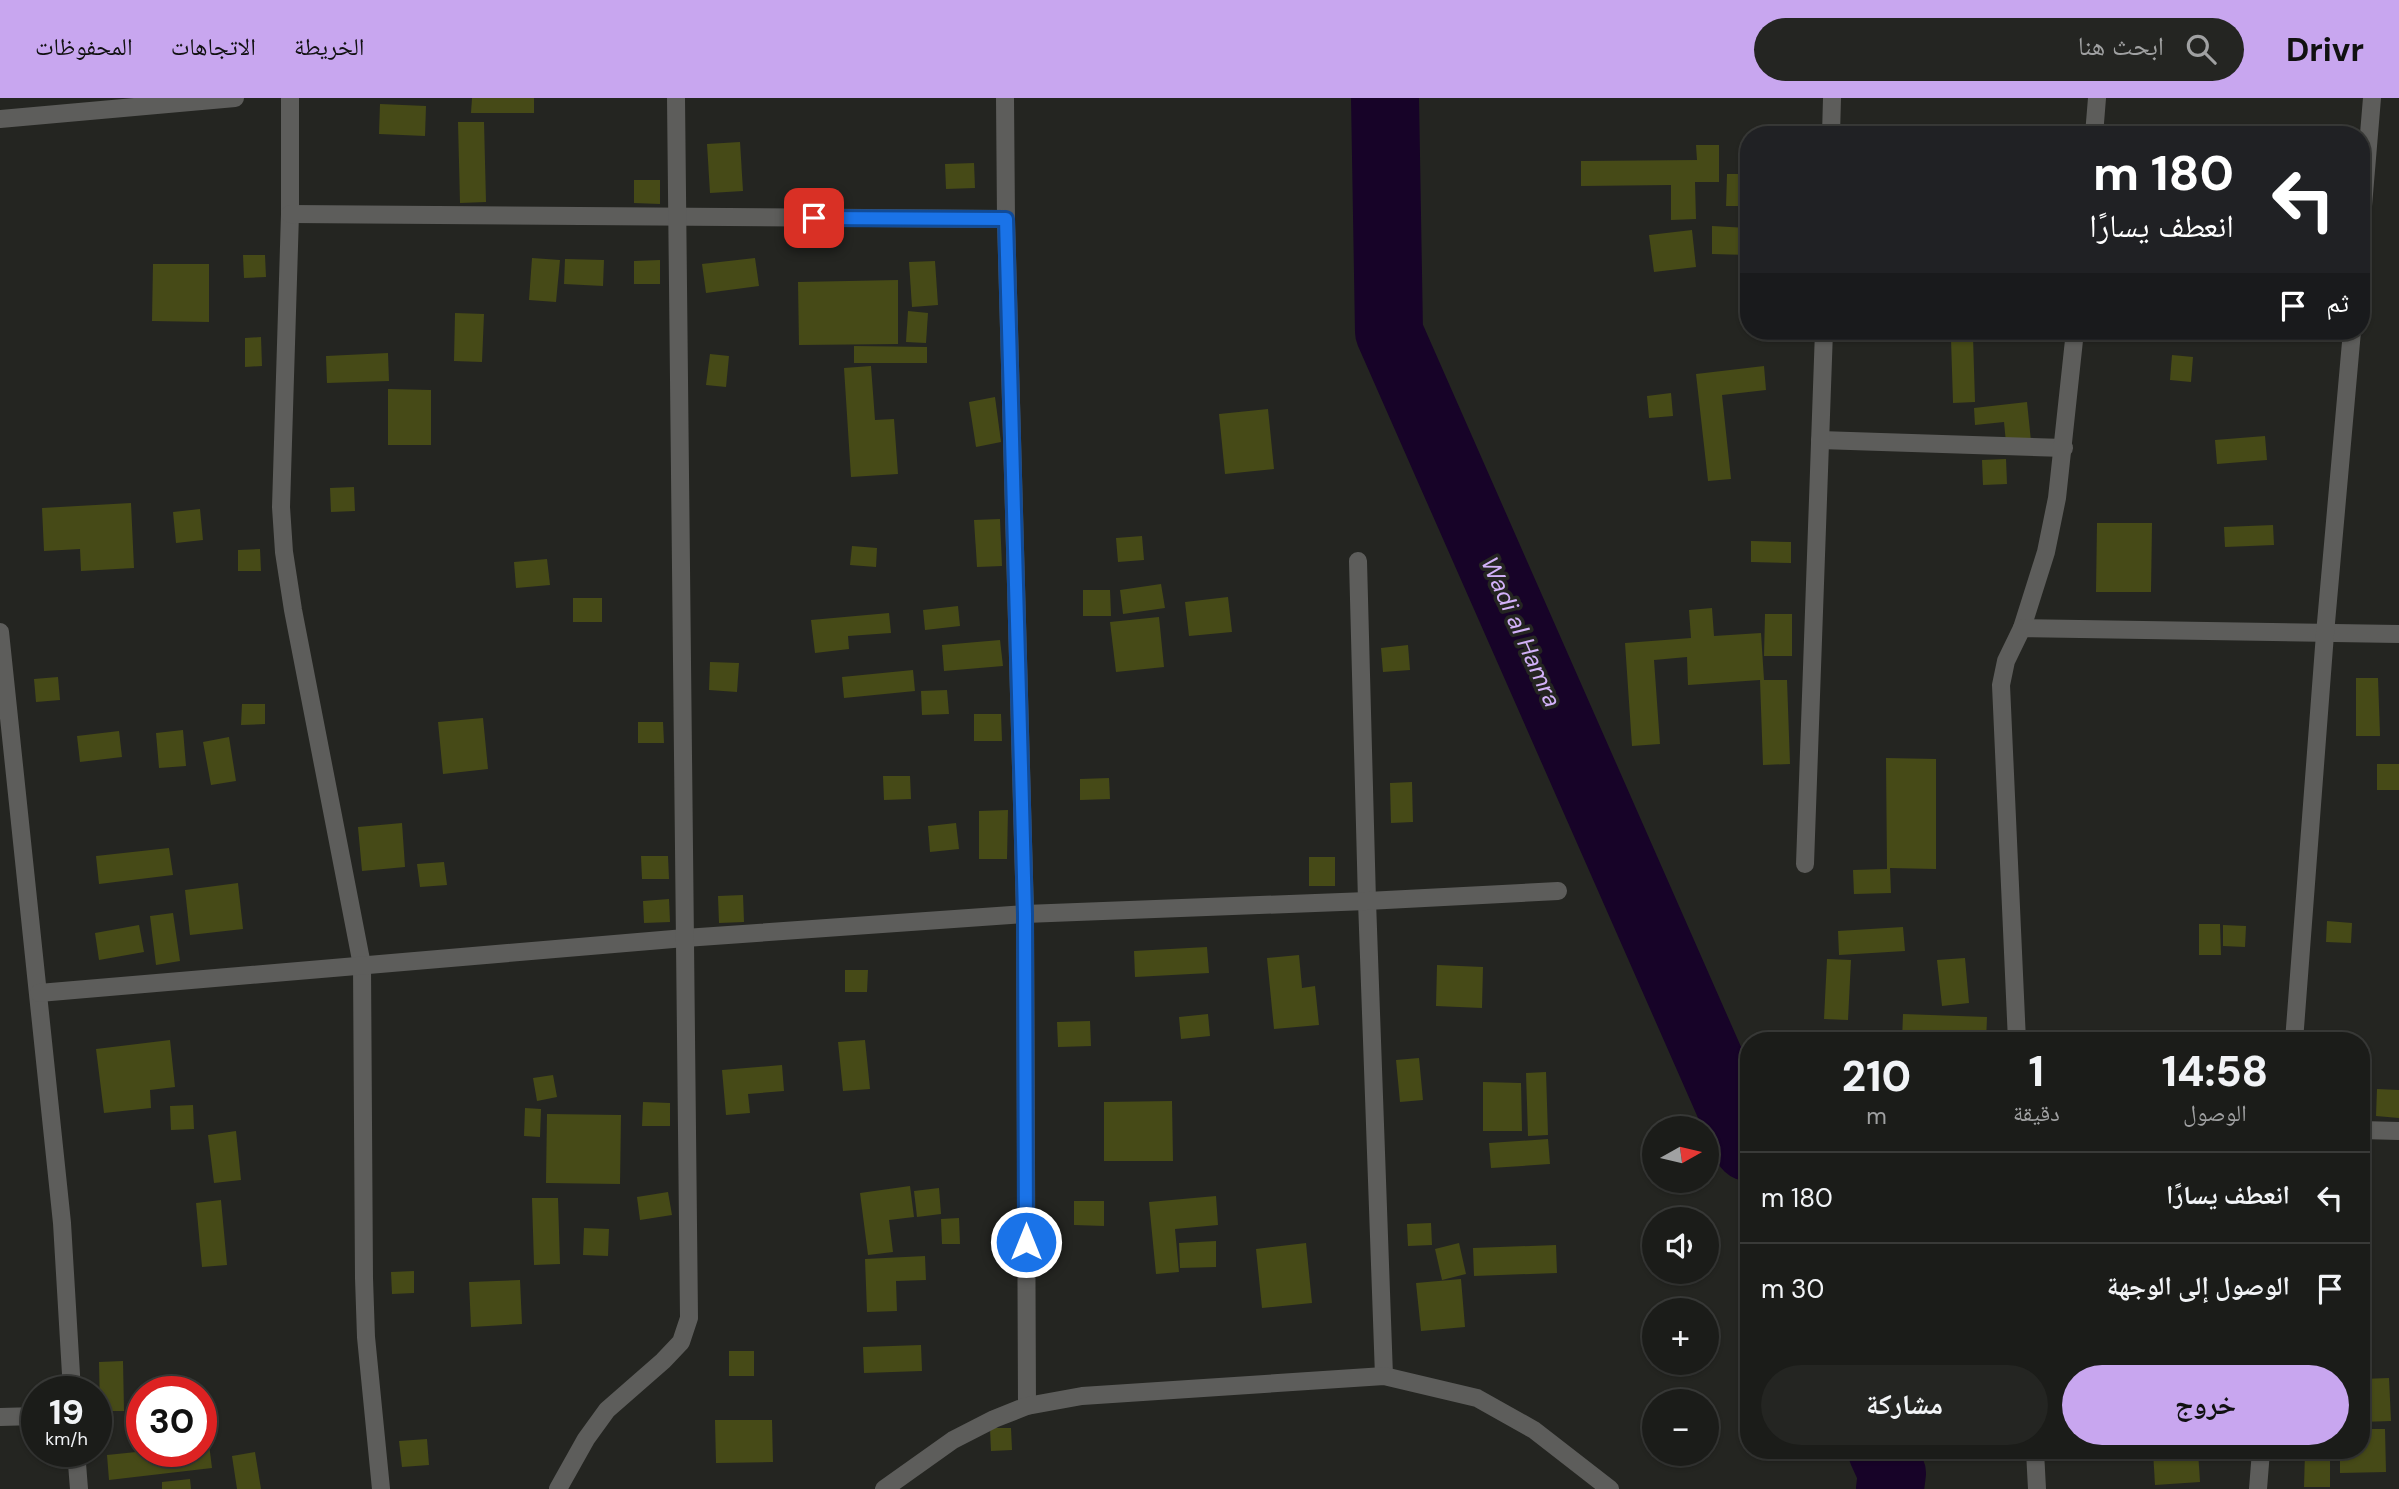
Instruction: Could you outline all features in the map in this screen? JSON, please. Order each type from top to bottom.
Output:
[{"type":"street","points":[[0,119],[235,98]]},
{"type":"street","points":[[290,98],[290,215],[282,508],[284,552],[362,965],[366,1337],[381,1489]]},
{"type":"street","points":[[558,1489],[586,1438],[607,1410],[681,1342],[689,1318],[676,98]]},
{"type":"street","points":[[1005,98],[1025,914],[1027,1406]]},
{"type":"street","points":[[1831,126],[1832,98]]},
{"type":"street","points":[[2095,126],[2097,98]]},
{"type":"street","points":[[2370,126],[2372,98]]},
{"type":"street","points":[[290,215],[1006,219]]},
{"type":"street","points":[[1805,864],[1824,340]]},
{"type":"street","points":[[2017,1032],[2001,685],[2006,661],[2022,628],[2046,552],[2064,448],[2074,340]]},
{"type":"street","points":[[2295,1032],[2325,634],[2351,340]]},
{"type":"street","points":[[1820,440],[2064,448]]},
{"type":"street","points":[[1358,561],[1384,1376]]},
{"type":"street","points":[[2022,628],[2399,634]]},
{"type":"street","points":[[0,632],[3,693],[62,1223],[71,1376]]},
{"type":"street","points":[[38,993],[685,938],[1025,914],[1558,891]]},
{"type":"street","points":[[2370,1130],[2399,1131]]},
{"type":"street","points":[[884,1489],[953,1440],[1027,1406],[1082,1396],[1384,1376],[1477,1398],[1534,1430],[1610,1489]]},
{"type":"street","points":[[0,1417],[21,1416]]},
{"type":"street","points":[[2035,1459],[2037,1489]]},
{"type":"street","points":[[2258,1489],[2260,1459]]},
{"type":"street","points":[[77,1467],[79,1489]]},
{"type":"building","points":[[472,98],[534,98],[534,113],[471,113]]},
{"type":"building","points":[[380,104],[426,106],[425,136],[379,134]]},
{"type":"building","points":[[458,122],[484,122],[486,202],[460,203]]},
{"type":"building","points":[[740,142],[743,191],[710,193],[707,144]]},
{"type":"building","points":[[1696,145],[1719,145],[1719,182],[1695,182],[1696,219],[1671,220],[1671,185],[1581,186],[1581,161],[1697,160]]},
{"type":"building","points":[[974,163],[975,188],[946,189],[945,164]]},
{"type":"building","points":[[1727,174],[1740,174],[1740,206],[1726,206]]},
{"type":"building","points":[[634,180],[660,180],[660,204],[634,203]]},
{"type":"building","points":[[1712,226],[1740,228],[1740,255],[1712,254]]},
{"type":"building","points":[[1692,230],[1696,267],[1654,272],[1649,235]]},
{"type":"building","points":[[243,255],[265,255],[266,277],[244,278]]},
{"type":"building","points":[[532,258],[560,260],[556,302],[529,300]]},
{"type":"building","points":[[755,258],[759,286],[706,293],[702,264]]},
{"type":"building","points":[[565,259],[604,260],[603,286],[564,284]]},
{"type":"building","points":[[660,260],[660,284],[634,284],[634,261]]},
{"type":"building","points":[[935,261],[938,305],[912,307],[909,262]]},
{"type":"building","points":[[153,264],[209,264],[209,322],[152,321]]},
{"type":"building","points":[[898,280],[898,344],[799,345],[798,282]]},
{"type":"building","points":[[908,311],[928,313],[926,343],[906,342]]},
{"type":"building","points":[[455,313],[484,314],[482,362],[454,361]]},
{"type":"building","points":[[261,337],[262,366],[245,367],[245,338]]},
{"type":"building","points":[[1951,340],[1973,340],[1975,402],[1953,403]]},
{"type":"building","points":[[854,346],[927,347],[927,363],[854,363]]},
{"type":"building","points":[[388,353],[389,381],[327,383],[326,356]]},
{"type":"building","points":[[710,354],[729,356],[726,387],[706,385]]},
{"type":"building","points":[[2172,355],[2193,357],[2191,382],[2170,380]]},
{"type":"building","points":[[871,366],[875,420],[894,419],[898,474],[851,477],[844,368]]},
{"type":"building","points":[[1764,366],[1766,390],[1722,395],[1731,479],[1708,481],[1696,374]]},
{"type":"building","points":[[388,389],[431,390],[431,445],[388,445]]},
{"type":"building","points":[[1671,393],[1673,416],[1649,418],[1647,396]]},
{"type":"building","points":[[995,397],[1001,442],[976,447],[969,402]]},
{"type":"building","points":[[2027,402],[2032,451],[2007,453],[2004,422],[1975,425],[1974,408]]},
{"type":"building","points":[[1268,409],[1274,469],[1225,474],[1219,414]]},
{"type":"building","points":[[2265,436],[2267,460],[2217,464],[2215,440]]},
{"type":"building","points":[[2006,459],[2007,484],[1983,485],[1982,460]]},
{"type":"building","points":[[354,487],[355,511],[331,512],[330,488]]},
{"type":"building","points":[[131,503],[134,568],[81,571],[80,549],[44,551],[42,508]]},
{"type":"building","points":[[200,509],[203,540],[176,543],[173,512]]},
{"type":"building","points":[[1000,519],[1002,566],[977,567],[974,520]]},
{"type":"building","points":[[2097,523],[2152,523],[2151,592],[2096,592]]},
{"type":"building","points":[[2273,525],[2274,545],[2225,547],[2224,527]]},
{"type":"building","points":[[1142,536],[1144,560],[1118,562],[1116,538]]},
{"type":"building","points":[[1751,541],[1791,542],[1791,563],[1751,562]]},
{"type":"building","points":[[852,546],[877,548],[876,567],[850,565]]},
{"type":"building","points":[[260,549],[261,571],[238,571],[238,550]]},
{"type":"building","points":[[547,559],[550,585],[516,588],[514,562]]},
{"type":"building","points":[[1161,584],[1165,608],[1123,614],[1120,590]]},
{"type":"building","points":[[1083,590],[1110,590],[1111,616],[1083,616]]},
{"type":"building","points":[[1228,597],[1232,632],[1189,636],[1185,602]]},
{"type":"building","points":[[573,598],[602,598],[602,622],[573,622]]},
{"type":"building","points":[[958,606],[960,626],[925,630],[923,610]]},
{"type":"building","points":[[1712,608],[1714,636],[1761,633],[1764,680],[1787,680],[1790,764],[1763,765],[1760,680],[1688,685],[1687,657],[1654,660],[1660,744],[1632,746],[1625,643],[1691,638],[1689,610]]},
{"type":"building","points":[[889,613],[891,633],[848,636],[849,649],[815,653],[811,620]]},
{"type":"building","points":[[1765,614],[1792,614],[1792,656],[1764,656]]},
{"type":"building","points":[[1159,617],[1164,667],[1116,672],[1110,622]]},
{"type":"building","points":[[1000,640],[1003,666],[944,671],[942,645]]},
{"type":"building","points":[[1408,645],[1410,670],[1383,672],[1381,648]]},
{"type":"building","points":[[710,662],[739,663],[737,692],[709,690]]},
{"type":"building","points":[[913,670],[915,691],[844,698],[842,677]]},
{"type":"building","points":[[58,677],[60,700],[36,702],[34,679]]},
{"type":"building","points":[[2356,678],[2378,678],[2380,736],[2356,736]]},
{"type":"building","points":[[947,690],[949,714],[922,715],[921,691]]},
{"type":"building","points":[[242,704],[265,704],[265,724],[241,725]]},
{"type":"building","points":[[974,714],[1001,714],[1002,741],[974,741]]},
{"type":"building","points":[[483,718],[488,769],[443,774],[438,722]]},
{"type":"building","points":[[638,722],[663,722],[664,743],[638,743]]},
{"type":"building","points":[[183,730],[186,766],[159,768],[156,733]]},
{"type":"building","points":[[119,731],[122,757],[80,762],[77,736]]},
{"type":"building","points":[[229,737],[236,781],[211,785],[203,742]]},
{"type":"building","points":[[1886,758],[1936,759],[1936,869],[1890,868],[1891,893],[1854,894],[1853,870],[1887,869]]},
{"type":"building","points":[[2377,764],[2399,764],[2399,790],[2377,790]]},
{"type":"building","points":[[883,776],[910,776],[911,799],[884,800]]},
{"type":"building","points":[[1109,778],[1110,799],[1080,800],[1080,779]]},
{"type":"building","points":[[1412,782],[1413,822],[1391,823],[1390,783]]},
{"type":"building","points":[[1008,810],[1007,859],[979,859],[979,811]]},
{"type":"building","points":[[402,823],[405,867],[362,871],[358,827]]},
{"type":"building","points":[[956,823],[959,849],[930,852],[928,826]]},
{"type":"building","points":[[169,848],[173,875],[99,884],[96,856]]},
{"type":"building","points":[[641,856],[668,856],[669,879],[642,879]]},
{"type":"building","points":[[1309,857],[1335,857],[1335,886],[1309,886]]},
{"type":"building","points":[[444,862],[447,885],[420,887],[417,864]]},
{"type":"building","points":[[238,883],[243,929],[190,935],[185,890]]},
{"type":"building","points":[[743,895],[744,922],[719,923],[718,896]]},
{"type":"building","points":[[669,899],[670,922],[644,923],[643,901]]},
{"type":"building","points":[[173,913],[180,961],[156,965],[150,916]]},
{"type":"building","points":[[2327,921],[2352,923],[2351,943],[2326,942]]},
{"type":"building","points":[[2199,924],[2220,924],[2221,955],[2199,955]]},
{"type":"building","points":[[139,925],[144,952],[99,960],[95,933]]},
{"type":"building","points":[[2223,925],[2246,926],[2245,947],[2223,946]]},
{"type":"building","points":[[1903,927],[1905,951],[1839,955],[1838,931]]},
{"type":"building","points":[[1207,947],[1209,973],[1135,977],[1134,951]]},
{"type":"building","points":[[1299,955],[1302,988],[1315,986],[1319,1025],[1274,1029],[1267,958]]},
{"type":"building","points":[[1965,958],[1969,1003],[1942,1006],[1937,960]]},
{"type":"building","points":[[1827,959],[1851,960],[1848,1020],[1824,1019]]},
{"type":"building","points":[[1437,965],[1483,967],[1482,1008],[1436,1006]]},
{"type":"building","points":[[845,970],[868,970],[867,992],[845,992]]},
{"type":"building","points":[[1208,1014],[1210,1036],[1181,1039],[1179,1017]]},
{"type":"building","points":[[1903,1014],[1987,1017],[1986,1032],[1902,1032]]},
{"type":"building","points":[[1090,1021],[1091,1046],[1058,1047],[1057,1022]]},
{"type":"building","points":[[170,1040],[175,1087],[150,1090],[151,1108],[104,1113],[96,1049]]},
{"type":"building","points":[[865,1040],[870,1089],[843,1091],[838,1042]]},
{"type":"building","points":[[1419,1058],[1423,1100],[1400,1102],[1396,1060]]},
{"type":"building","points":[[782,1065],[784,1091],[748,1094],[750,1113],[726,1115],[722,1070]]},
{"type":"building","points":[[1546,1072],[1548,1135],[1528,1136],[1526,1073]]},
{"type":"building","points":[[553,1075],[557,1097],[537,1101],[533,1078]]},
{"type":"building","points":[[1483,1082],[1521,1083],[1522,1131],[1483,1131]]},
{"type":"building","points":[[2377,1089],[2399,1090],[2399,1118],[2376,1116]]},
{"type":"building","points":[[1172,1101],[1173,1161],[1104,1161],[1104,1102]]},
{"type":"building","points":[[643,1102],[670,1103],[670,1126],[642,1126]]},
{"type":"building","points":[[193,1105],[194,1129],[171,1130],[170,1106]]},
{"type":"building","points":[[525,1108],[541,1109],[540,1137],[524,1136]]},
{"type":"building","points":[[547,1114],[621,1115],[620,1184],[546,1183]]},
{"type":"building","points":[[236,1131],[241,1180],[214,1183],[208,1135]]},
{"type":"building","points":[[1548,1139],[1550,1164],[1491,1168],[1489,1143]]},
{"type":"building","points":[[910,1186],[914,1217],[889,1220],[893,1252],[868,1255],[860,1193]]},
{"type":"building","points":[[939,1188],[941,1214],[917,1217],[914,1191]]},
{"type":"building","points":[[668,1192],[672,1215],[640,1220],[637,1197]]},
{"type":"building","points":[[1216,1196],[1218,1225],[1175,1229],[1179,1272],[1156,1274],[1149,1202]]},
{"type":"building","points":[[532,1198],[558,1198],[560,1264],[534,1265]]},
{"type":"building","points":[[221,1200],[227,1265],[202,1267],[196,1203]]},
{"type":"building","points":[[1074,1201],[1104,1201],[1104,1226],[1074,1225]]},
{"type":"building","points":[[959,1218],[960,1244],[942,1244],[941,1219]]},
{"type":"building","points":[[1431,1223],[1432,1245],[1408,1246],[1407,1224]]},
{"type":"building","points":[[584,1228],[609,1229],[608,1256],[583,1255]]},
{"type":"building","points":[[1216,1241],[1216,1267],[1180,1268],[1179,1243]]},
{"type":"building","points":[[1306,1243],[1312,1303],[1262,1308],[1256,1249]]},
{"type":"building","points":[[1459,1243],[1466,1274],[1442,1280],[1435,1249]]},
{"type":"building","points":[[1556,1245],[1557,1273],[1474,1276],[1473,1248]]},
{"type":"building","points":[[925,1256],[926,1280],[896,1281],[897,1311],[867,1312],[865,1259]]},
{"type":"building","points":[[414,1271],[414,1293],[392,1294],[391,1272]]},
{"type":"building","points":[[1461,1279],[1465,1327],[1421,1331],[1416,1283]]},
{"type":"building","points":[[520,1280],[522,1324],[471,1327],[469,1282]]},
{"type":"building","points":[[921,1345],[922,1371],[864,1373],[863,1347]]},
{"type":"building","points":[[729,1351],[754,1351],[754,1376],[729,1376]]},
{"type":"building","points":[[123,1361],[124,1411],[112,1411],[112,1376],[99,1376],[99,1362]]},
{"type":"building","points":[[2389,1378],[2391,1421],[2370,1422],[2370,1379]]},
{"type":"building","points":[[715,1420],[772,1420],[773,1462],[716,1463]]},
{"type":"building","points":[[990,1428],[1011,1428],[1012,1450],[991,1451]]},
{"type":"building","points":[[2370,1429],[2385,1429],[2386,1472],[2340,1473],[2340,1459],[2370,1459]]},
{"type":"building","points":[[427,1439],[429,1465],[402,1467],[399,1441]]},
{"type":"building","points":[[255,1452],[261,1489],[237,1489],[232,1456]]},
{"type":"building","points":[[126,1453],[126,1467],[212,1468],[109,1480],[108,1467],[112,1467],[112,1454]]},
{"type":"building","points":[[2153,1459],[2199,1459],[2200,1482],[2155,1485]]},
{"type":"building","points":[[2305,1459],[2330,1459],[2330,1487],[2304,1487]]},
{"type":"building","points":[[190,1479],[191,1489],[162,1489],[162,1482]]},
{"type":"waterway","name":"Wadi al Hamra","points":[[1385,98],[1389,332],[1740,1129]]},
{"type":"waterway","name":"Wadi al Hamra","points":[[1886,1459],[1892,1473],[1890,1489]]},
{"type":"route","points":[[814,218],[1006,219],[1025,914],[1026,1242]]}]
